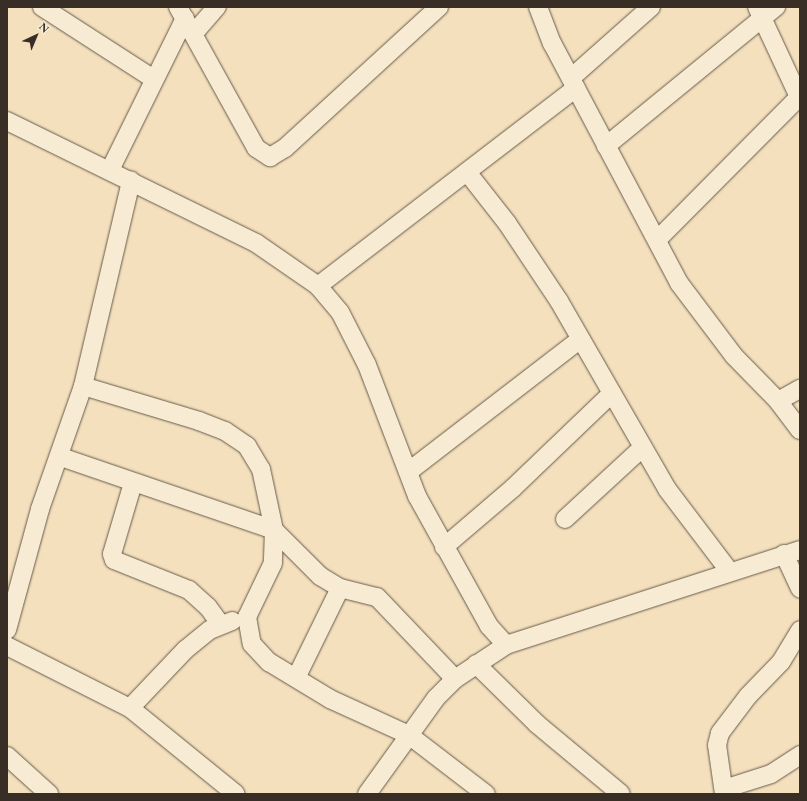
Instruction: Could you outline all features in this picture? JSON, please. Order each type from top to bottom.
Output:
[{"type":"street","points":[[42,7],[152,78]]},
{"type":"street","points":[[110,170],[152,78],[186,19],[217,7]]},
{"type":"street","points":[[186,19],[256,148],[270,157],[285,148],[439,7]]},
{"type":"street","points":[[538,7],[552,44],[695,308],[734,356],[778,401],[800,430]]},
{"type":"street","points":[[318,286],[467,172],[508,144],[574,83],[651,7]]},
{"type":"street","points":[[606,146],[760,13],[776,7]]},
{"type":"street","points":[[658,239],[800,97],[760,13]]},
{"type":"street","points":[[7,121],[110,170],[131,182],[256,243],[318,286],[340,312],[367,365],[408,472],[444,547],[489,626],[506,646]]},
{"type":"street","points":[[467,172],[507,223],[581,339],[642,448],[698,533],[730,572]]},
{"type":"street","points":[[7,630],[14,576],[61,457],[83,386],[131,182]]},
{"type":"street","points":[[408,472],[581,339]]},
{"type":"street","points":[[83,386],[199,421],[225,431],[247,446],[262,469],[274,530],[273,563],[247,617],[252,644],[269,662],[330,699],[409,734],[486,794]]},
{"type":"street","points":[[778,401],[800,389]]},
{"type":"street","points":[[444,547],[513,488],[612,393]]},
{"type":"street","points":[[565,519],[642,448]]},
{"type":"street","points":[[61,457],[133,483],[274,530],[305,563],[340,588],[377,597],[455,679]]},
{"type":"street","points":[[133,483],[112,554],[114,560],[189,590],[208,607],[221,625]]},
{"type":"street","points":[[367,794],[409,734],[455,679],[506,646],[792,552],[800,588]]},
{"type":"street","points":[[296,678],[340,588]]},
{"type":"street","points":[[130,708],[170,664],[221,625],[247,617]]},
{"type":"street","points":[[800,630],[781,662],[748,696],[720,733],[717,745],[724,792],[771,774],[800,755]]},
{"type":"street","points":[[7,646],[130,708],[236,794]]},
{"type":"street","points":[[476,664],[537,724],[621,794]]},
{"type":"street","points":[[7,756],[49,794]]}]
